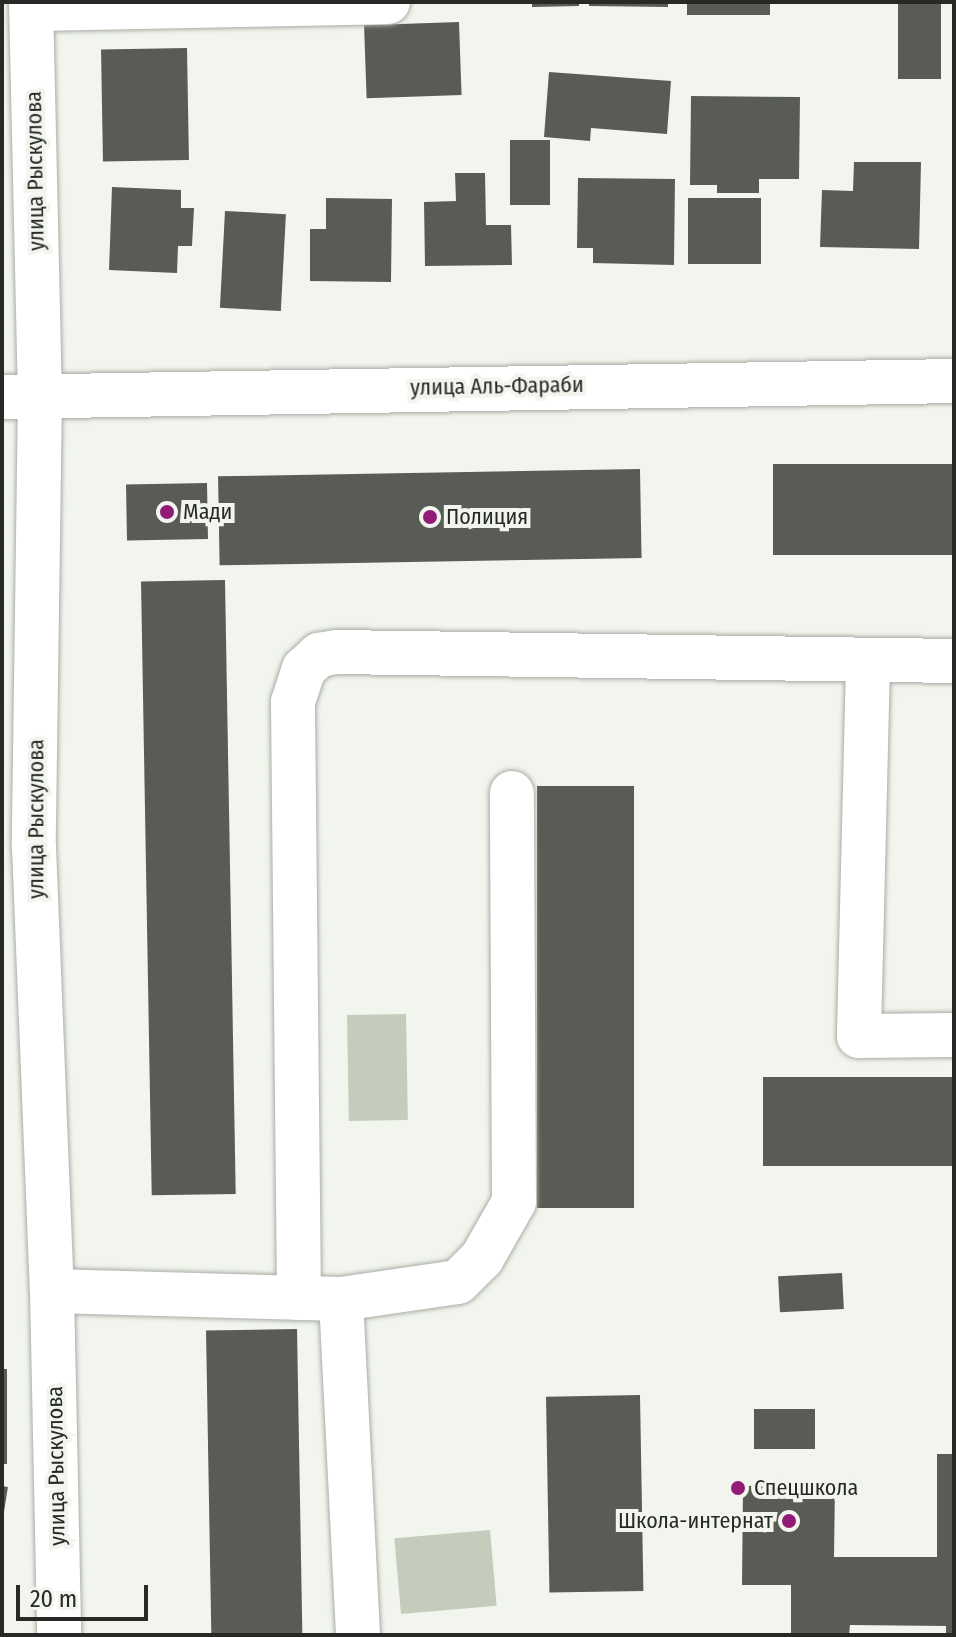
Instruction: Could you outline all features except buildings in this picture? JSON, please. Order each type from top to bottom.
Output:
[{"type":"street","points":[[32,6],[388,2]]},
{"type":"street","name":"улица Рыскулова","points":[[32,6],[21,396],[18,847],[52,1291],[59,1635]]},
{"type":"street","name":"улица Аль-Фараби","points":[[21,396],[954,381]]},
{"type":"street","points":[[358,1635],[320,1299],[293,702],[304,669],[319,655],[336,652],[868,664],[954,661]]},
{"type":"street","points":[[868,664],[859,1036],[954,1035]]},
{"type":"street","points":[[52,1291],[320,1299],[458,1282],[482,1258],[514,1202],[512,793]]},
{"type":"green space","points":[[406,1014],[408,1120],[349,1121],[347,1015]]},
{"type":"green space","points":[[490,1530],[497,1606],[401,1614],[394,1538]]},
{"type":"place","name":"Мади","points":[[167,512]]},
{"type":"place","name":"Полиция","points":[[430,517]]},
{"type":"place","name":"Спецшкола","points":[[738,1488]]},
{"type":"place","name":"Школа-интернат","points":[[789,1521]]}]
